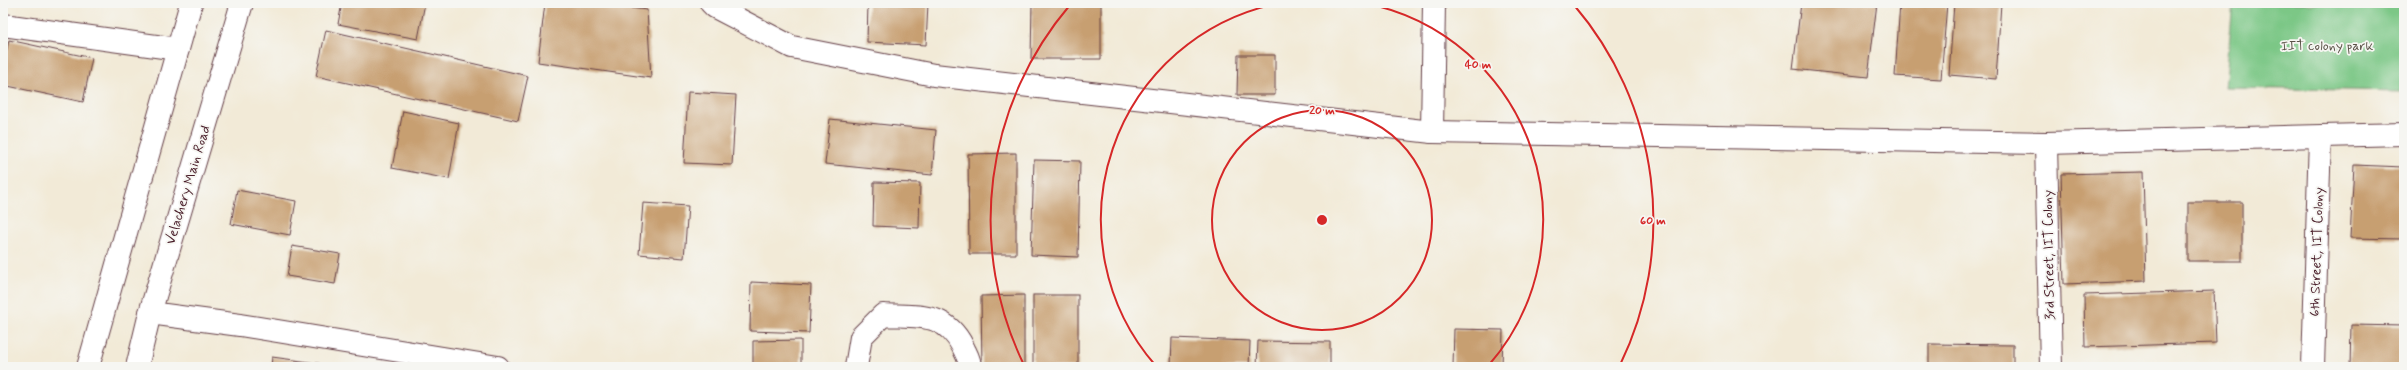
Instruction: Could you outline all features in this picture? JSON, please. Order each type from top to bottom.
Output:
[{"type":"street","points":[[88,367],[191,3]]},
{"type":"street","name":"Velachery Main Road","points":[[137,367],[150,313],[242,3]]},
{"type":"street","points":[[711,3],[715,7],[792,47],[934,75],[1432,132],[2046,143],[2404,134]]},
{"type":"street","points":[[1432,132],[1434,3]]},
{"type":"street","points":[[3,24],[178,49]]},
{"type":"street","name":"6th Street, IIT Colony","points":[[2313,367],[2320,137]]},
{"type":"street","name":"3rd Street, IIT Colony","points":[[2046,143],[2051,367]]},
{"type":"street","points":[[150,313],[498,367]]},
{"type":"street","points":[[856,367],[861,337],[883,315],[934,318],[955,332],[970,361],[970,367]]},
{"type":"green space","name":"IIT colony park","points":[[2233,3],[2404,3],[2404,91],[2225,88]]},
{"type":"building","points":[[342,3],[425,3],[418,39],[338,24]]},
{"type":"building","points":[[545,3],[588,3],[647,10],[651,78],[538,62]]},
{"type":"building","points":[[868,3],[928,3],[926,45],[867,42]]},
{"type":"building","points":[[1032,3],[1101,3],[1101,59],[1031,59]]},
{"type":"building","points":[[1801,3],[1877,3],[1868,77],[1793,69]]},
{"type":"building","points":[[1900,3],[1947,3],[1941,79],[1895,76]]},
{"type":"building","points":[[1954,3],[2001,3],[1996,79],[1949,75]]},
{"type":"building","points":[[326,30],[528,76],[518,121],[316,76]]},
{"type":"building","points":[[9,40],[92,58],[83,102],[3,85],[3,67]]},
{"type":"building","points":[[1238,55],[1275,55],[1275,95],[1237,95]]},
{"type":"building","points":[[688,92],[736,95],[732,165],[684,163]]},
{"type":"building","points":[[403,111],[459,123],[449,179],[392,168]]},
{"type":"building","points":[[830,119],[936,130],[932,175],[825,164]]},
{"type":"building","points":[[1016,153],[1016,254],[969,254],[968,154]]},
{"type":"building","points":[[1034,160],[1080,161],[1078,257],[1031,255]]},
{"type":"building","points":[[2354,165],[2404,167],[2404,239],[2350,238]]},
{"type":"building","points":[[2143,172],[2146,281],[2064,284],[2061,174]]},
{"type":"building","points":[[874,182],[920,183],[919,228],[873,226]]},
{"type":"building","points":[[237,190],[296,201],[290,235],[231,224]]},
{"type":"building","points":[[2188,202],[2242,202],[2242,261],[2188,261]]},
{"type":"building","points":[[643,203],[688,206],[684,258],[639,254]]},
{"type":"building","points":[[292,246],[340,254],[335,284],[287,276]]},
{"type":"building","points":[[751,282],[811,285],[809,333],[750,331]]},
{"type":"building","points":[[2214,291],[2216,343],[2085,347],[2084,295]]},
{"type":"building","points":[[1024,295],[1024,367],[982,367],[981,296]]},
{"type":"building","points":[[1033,295],[1078,295],[1078,367],[1033,367]]},
{"type":"building","points":[[2351,325],[2404,326],[2404,367],[2350,367]]},
{"type":"building","points":[[1454,329],[1503,330],[1502,367],[1453,367]]},
{"type":"building","points":[[1172,338],[1250,341],[1249,367],[1171,367]]},
{"type":"building","points":[[801,340],[801,367],[753,367],[753,341]]},
{"type":"building","points":[[1258,341],[1330,342],[1330,367],[1257,367]]},
{"type":"building","points":[[1929,344],[2013,345],[2013,367],[1929,367]]},
{"type":"building","points":[[272,357],[339,366],[339,367],[271,367]]}]
